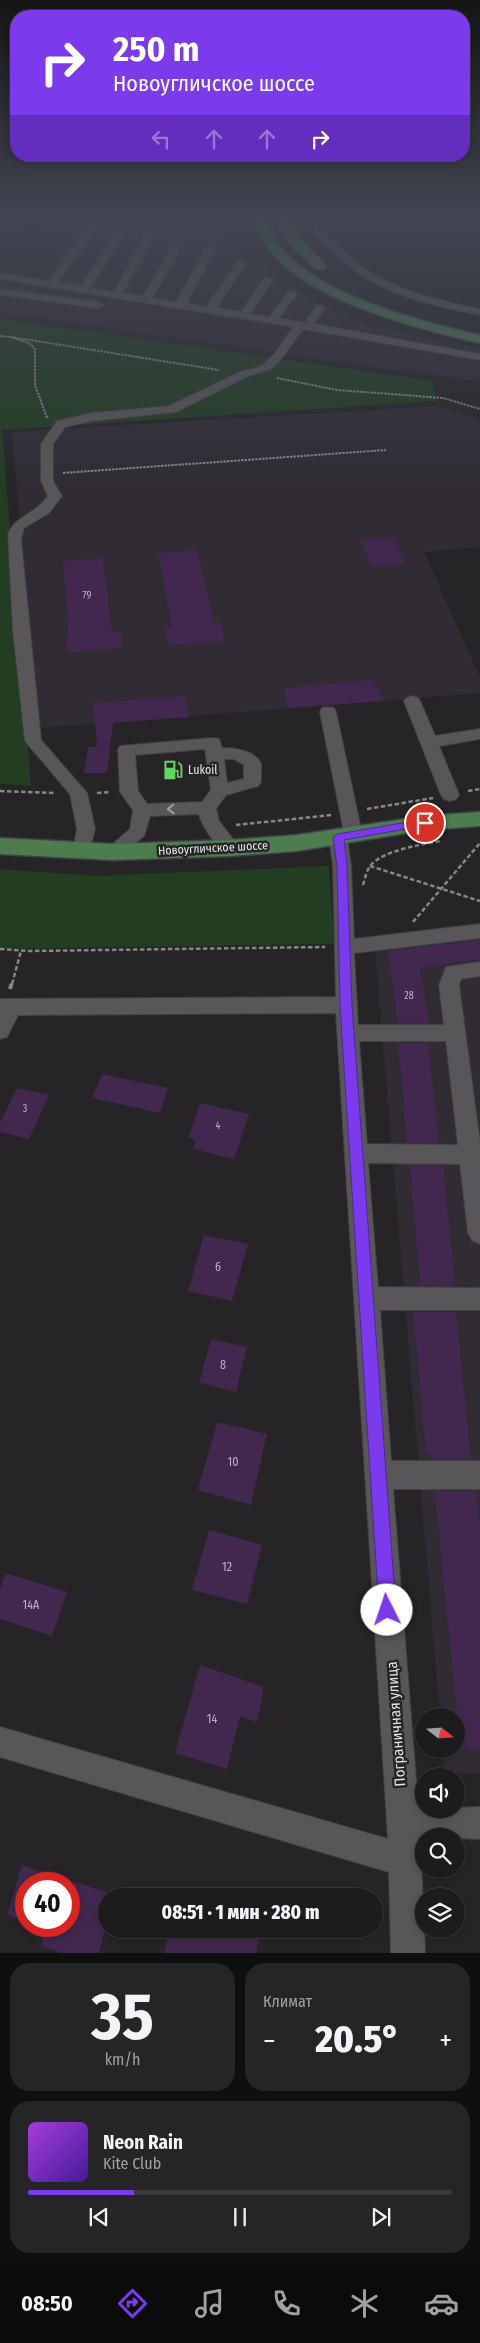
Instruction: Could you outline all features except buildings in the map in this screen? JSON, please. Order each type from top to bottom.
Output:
[{"type":"main road","points":[[370,308],[388,316],[480,338]]},
{"type":"main road","points":[[406,308],[480,327]]},
{"type":"main road","name":"Новоугличское шоссе","points":[[425,823],[480,802]]},
{"type":"main road","name":"Новоугличское шоссе","points":[[0,846],[114,852],[231,848],[297,843],[425,823],[480,820]]},
{"type":"street","points":[[205,308],[304,325],[342,327],[480,357]]},
{"type":"street","points":[[244,315],[249,308]]},
{"type":"street","points":[[272,320],[281,308]]},
{"type":"street","points":[[82,851],[86,829],[78,793],[33,741],[21,631],[14,532],[20,524],[45,510],[55,496],[47,481],[47,444],[61,424],[92,417],[172,409],[249,373],[266,368],[320,308]]},
{"type":"street","points":[[463,308],[480,312]]},
{"type":"street","points":[[412,701],[431,742],[450,795]]},
{"type":"street","name":"Пограничная улица","points":[[328,712],[346,836],[342,866],[346,1005],[358,1153],[378,1475],[403,1821],[408,1953]]},
{"type":"street","points":[[431,742],[480,734]]},
{"type":"street","points":[[114,852],[138,832],[142,810],[129,792],[126,750],[213,743],[220,791]]},
{"type":"street","points":[[214,754],[234,753],[244,756],[253,763],[252,782],[220,791],[207,808],[210,822],[231,848]]},
{"type":"street","points":[[142,810],[207,808]]},
{"type":"street","points":[[343,947],[480,930]]},
{"type":"street","points":[[480,969],[453,972],[449,985],[454,1033],[475,1155],[480,1233]]},
{"type":"street","points":[[0,1031],[6,1007],[346,1005]]},
{"type":"street","points":[[348,1033],[454,1033]]},
{"type":"street","points":[[358,1153],[475,1155]]},
{"type":"street","points":[[367,1298],[480,1299]]},
{"type":"street","points":[[378,1475],[480,1476]]},
{"type":"street","points":[[0,1742],[404,1860]]},
{"type":"street","points":[[403,1821],[480,1824]]},
{"type":"path","points":[[0,336],[148,360],[249,373]]},
{"type":"path","points":[[11,338],[29,343],[35,349],[34,378],[37,397],[54,434]]},
{"type":"path","points":[[266,368],[276,378],[337,390],[443,398],[480,409]]},
{"type":"path","points":[[47,474],[386,450]]},
{"type":"path","points":[[362,890],[367,872],[373,863],[386,856],[444,840]]},
{"type":"path","points":[[410,927],[480,843]]},
{"type":"path","points":[[370,866],[480,901]]},
{"type":"path","points":[[0,949],[343,947]]},
{"type":"path","points":[[6,1007],[21,950]]},
{"type":"shaded area","points":[[0,308],[330,308],[364,325],[480,348],[480,382],[0,312]]},
{"type":"shaded area","points":[[438,406],[480,420],[480,547],[424,552],[480,677],[480,693],[38,728],[12,432]]},
{"type":"shaded area","points":[[480,932],[480,1774],[465,1773],[465,1768],[444,1768],[443,1758],[465,1758],[465,1708],[439,1708],[375,951]]},
{"type":"green space","points":[[0,319],[432,381],[437,401],[2,430],[31,786],[0,784]]},
{"type":"green space","points":[[329,866],[334,944],[0,949],[0,869],[95,876]]},
{"type":"place","name":"Lukoil","points":[[173,770]]},
{"type":"route","points":[[387,1610],[358,1153],[346,1005],[342,866],[338,837],[425,823]]}]
